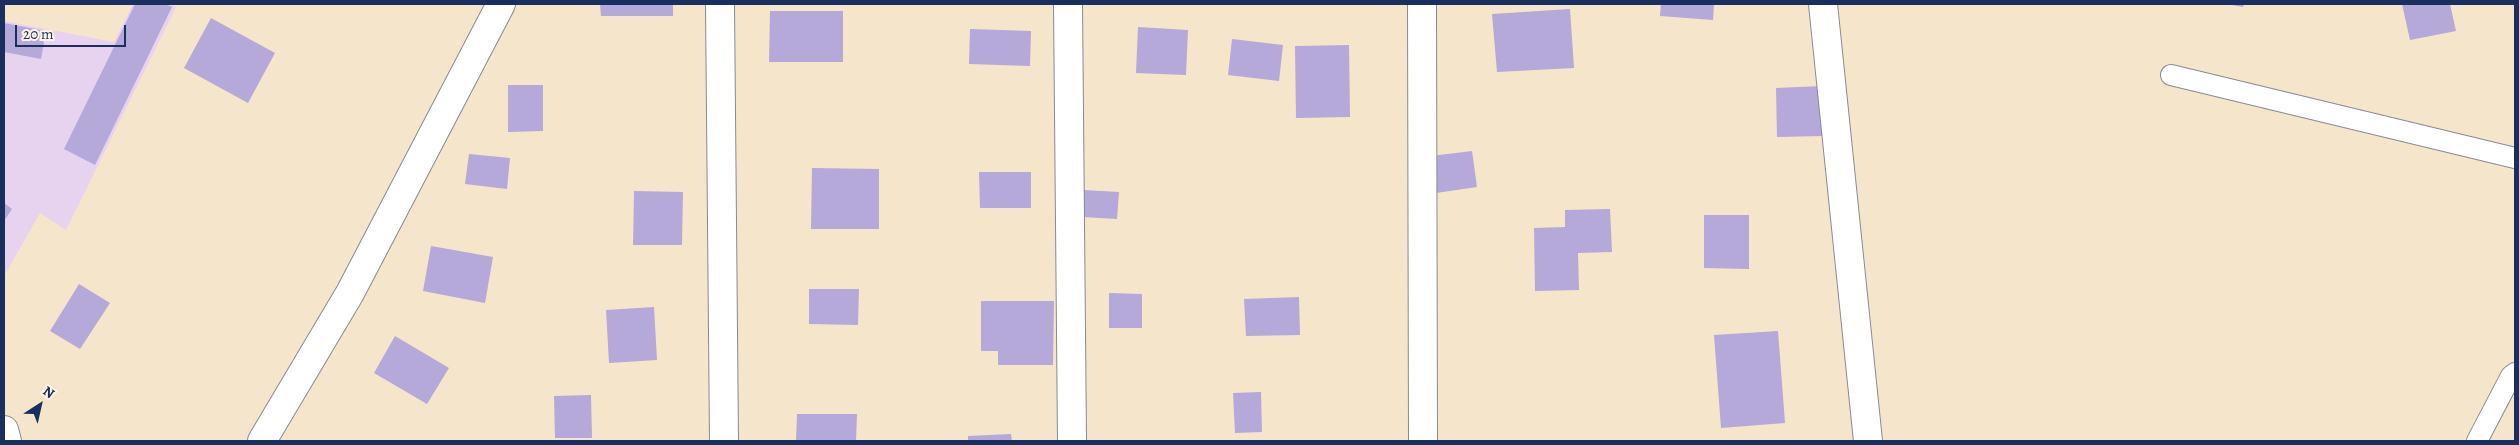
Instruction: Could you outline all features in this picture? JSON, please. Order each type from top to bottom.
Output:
[{"type":"street","points":[[262,441],[350,293],[501,4]]},
{"type":"street","points":[[720,4],[724,441]]},
{"type":"street","points":[[1068,4],[1072,441]]},
{"type":"street","points":[[1422,4],[1423,441]]},
{"type":"street","points":[[1823,4],[1868,441]]},
{"type":"street","points":[[4,430],[7,441]]},
{"type":"lane","points":[[2170,74],[2515,158]]},
{"type":"lane","points":[[2477,441],[2511,376],[2515,373]]},
{"type":"shaded area","points":[[133,4],[168,4],[176,7],[66,230],[40,213],[4,276],[4,21],[114,42]]},
{"type":"building","points":[[135,4],[165,4],[172,7],[95,165],[64,149]]},
{"type":"building","points":[[600,4],[673,4],[673,16],[601,16]]},
{"type":"building","points":[[1661,4],[1714,4],[1713,20],[1660,16]]},
{"type":"building","points":[[2226,4],[2244,4],[2243,7]]},
{"type":"building","points":[[2402,4],[2450,4],[2456,31],[2410,40]]},
{"type":"building","points":[[1570,9],[1574,68],[1497,72],[1492,14]]},
{"type":"building","points":[[770,11],[843,11],[843,62],[769,62]]},
{"type":"building","points":[[211,18],[275,53],[248,103],[184,68]]},
{"type":"building","points":[[4,23],[46,31],[41,59],[4,52]]},
{"type":"building","points":[[1138,27],[1188,30],[1186,75],[1136,73]]},
{"type":"building","points":[[970,29],[1031,31],[1030,66],[969,64]]},
{"type":"building","points":[[1232,39],[1283,45],[1279,81],[1228,75]]},
{"type":"building","points":[[1349,45],[1350,117],[1296,118],[1295,46]]},
{"type":"building","points":[[508,85],[543,85],[543,131],[508,132]]},
{"type":"building","points":[[1822,86],[1823,136],[1777,137],[1776,88]]},
{"type":"building","points":[[1472,151],[1477,187],[1436,193],[1431,156]]},
{"type":"building","points":[[469,154],[510,158],[507,189],[465,184]]},
{"type":"building","points":[[812,168],[879,169],[879,229],[811,229]]},
{"type":"building","points":[[979,172],[1031,172],[1031,208],[980,208]]},
{"type":"building","points":[[1084,190],[1119,192],[1117,219],[1082,217]]},
{"type":"building","points":[[634,191],[683,192],[682,245],[633,245]]},
{"type":"building","points":[[4,203],[12,209],[4,221]]},
{"type":"building","points":[[1610,209],[1612,252],[1578,253],[1579,290],[1535,291],[1534,228],[1565,227],[1565,210]]},
{"type":"building","points":[[1704,215],[1749,215],[1749,269],[1704,268]]},
{"type":"building","points":[[431,246],[493,257],[485,303],[423,291]]},
{"type":"building","points":[[79,284],[110,303],[80,349],[50,331]]},
{"type":"building","points":[[809,289],[859,289],[858,325],[809,324]]},
{"type":"building","points":[[1109,293],[1142,294],[1142,328],[1109,328]]},
{"type":"building","points":[[1299,297],[1300,335],[1246,336],[1244,299]]},
{"type":"building","points":[[981,301],[1054,301],[1053,365],[998,365],[998,351],[981,351]]},
{"type":"building","points":[[654,307],[657,360],[609,363],[606,310]]},
{"type":"building","points":[[1778,331],[1785,423],[1721,428],[1714,335]]},
{"type":"building","points":[[395,336],[449,368],[427,404],[374,373]]},
{"type":"building","points":[[1261,392],[1262,432],[1235,433],[1233,393]]},
{"type":"building","points":[[591,395],[592,438],[555,438],[554,396]]},
{"type":"building","points":[[797,414],[857,414],[856,441],[796,441]]},
{"type":"building","points":[[1011,434],[1012,441],[968,441],[968,436]]}]
